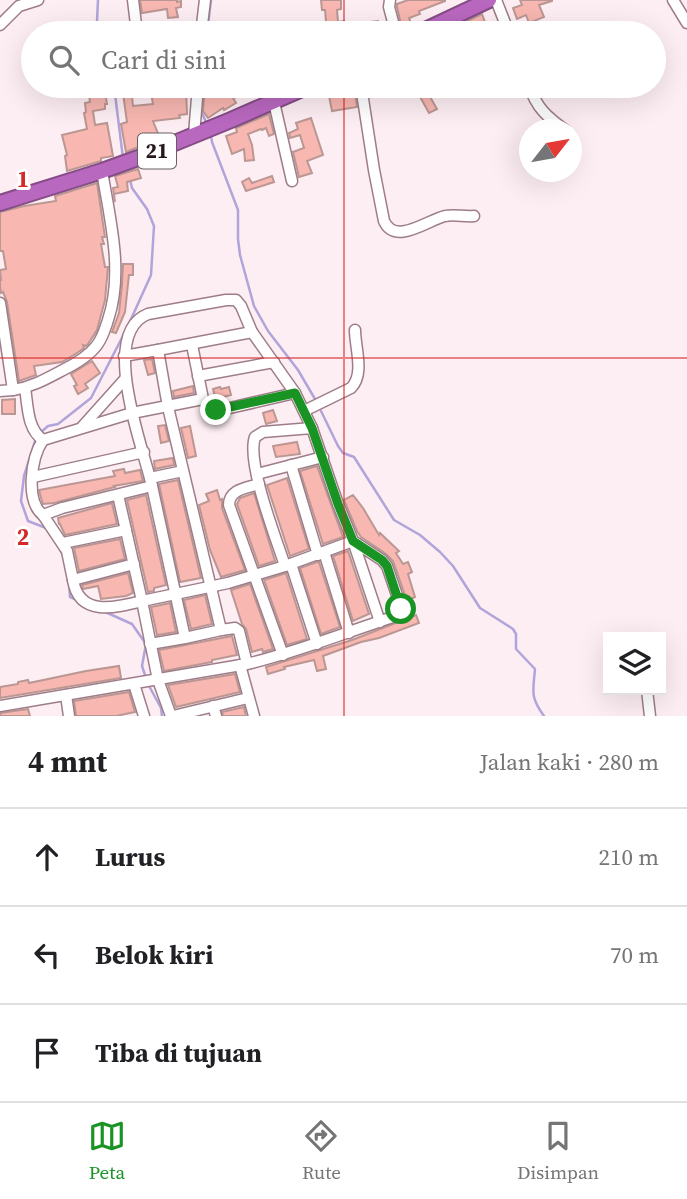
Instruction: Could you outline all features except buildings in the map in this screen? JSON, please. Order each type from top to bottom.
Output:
[{"type":"highway","points":[[444,21],[489,0]]},
{"type":"highway","name":"21","points":[[0,202],[102,171],[283,98]]},
{"type":"street","points":[[0,25],[22,4],[38,0]]},
{"type":"street","points":[[133,0],[136,21]]},
{"type":"street","points":[[202,21],[205,0]]},
{"type":"street","points":[[390,0],[393,21]]},
{"type":"street","points":[[489,0],[502,21]]},
{"type":"street","points":[[673,0],[687,23]]},
{"type":"street","points":[[194,135],[197,98]]},
{"type":"street","points":[[362,98],[387,228],[397,232],[407,231],[441,217],[474,216]]},
{"type":"street","points":[[534,98],[550,119]]},
{"type":"street","points":[[274,102],[292,181]]},
{"type":"street","points":[[0,391],[37,384],[72,365],[91,351],[104,334],[116,281],[102,171]]},
{"type":"street","points":[[185,638],[144,452],[132,413],[125,379],[124,356],[134,324],[142,316],[234,299],[241,306],[252,332],[295,393],[312,428],[380,622]]},
{"type":"street","points":[[0,303],[13,390]]},
{"type":"street","points":[[304,411],[355,385],[359,375],[355,330]]},
{"type":"street","points":[[124,356],[252,332]]},
{"type":"street","points":[[192,345],[203,399],[208,407],[216,410],[295,393]]},
{"type":"street","points":[[158,350],[168,407],[221,630]]},
{"type":"street","points":[[198,376],[274,362]]},
{"type":"street","points":[[82,428],[125,379]]},
{"type":"street","points":[[25,388],[30,421],[38,436],[33,462],[33,502],[63,544],[74,588],[79,597],[93,605],[116,606],[256,576],[353,541]]},
{"type":"street","points":[[38,436],[203,399]]},
{"type":"street","points":[[312,428],[262,432],[255,437],[252,446],[258,479],[317,644]]},
{"type":"street","points":[[33,477],[144,452]]},
{"type":"street","points":[[283,655],[229,500],[258,479],[290,465],[323,457]]},
{"type":"street","points":[[290,465],[349,633]]},
{"type":"street","points":[[43,515],[118,495],[183,471]]},
{"type":"street","points":[[118,495],[157,680],[172,716],[214,711],[248,698]]},
{"type":"street","points":[[63,544],[126,530]]},
{"type":"street","points":[[0,706],[243,665],[283,655],[398,615],[401,607],[389,570],[382,560],[353,541]]},
{"type":"street","points":[[73,580],[134,564]]},
{"type":"street","points":[[150,644],[233,628],[238,630],[248,698],[254,716]]},
{"type":"street","points":[[136,684],[142,716]]},
{"type":"street","points":[[66,695],[69,716]]},
{"type":"street","points":[[648,695],[650,716]]},
{"type":"waterway","points":[[97,21],[98,0]]},
{"type":"waterway","points":[[208,21],[211,0]]},
{"type":"waterway","points":[[116,98],[123,158]]},
{"type":"waterway","points":[[200,109],[206,122]]},
{"type":"waterway","points":[[211,136],[238,210],[240,255],[254,306],[315,399]]},
{"type":"waterway","points":[[40,433],[48,426],[58,424],[91,398],[151,275],[154,226],[130,180]]},
{"type":"waterway","points":[[321,411],[338,446],[343,453],[354,457],[394,520],[420,535],[440,552],[453,566],[480,608],[513,629],[516,634],[516,649],[535,669],[534,694],[536,704],[544,716]]},
{"type":"waterway","points":[[36,438],[24,476],[21,501],[28,521],[46,528]]},
{"type":"waterway","points":[[59,547],[65,560]]},
{"type":"waterway","points":[[69,583],[70,597],[77,600]]},
{"type":"waterway","points":[[103,611],[132,624],[146,644],[142,666],[146,678]]},
{"type":"waterway","points":[[148,684],[161,708],[162,716]]},
{"type":"route","points":[[216,410],[295,393],[312,428],[353,541],[387,566],[401,609]]}]
